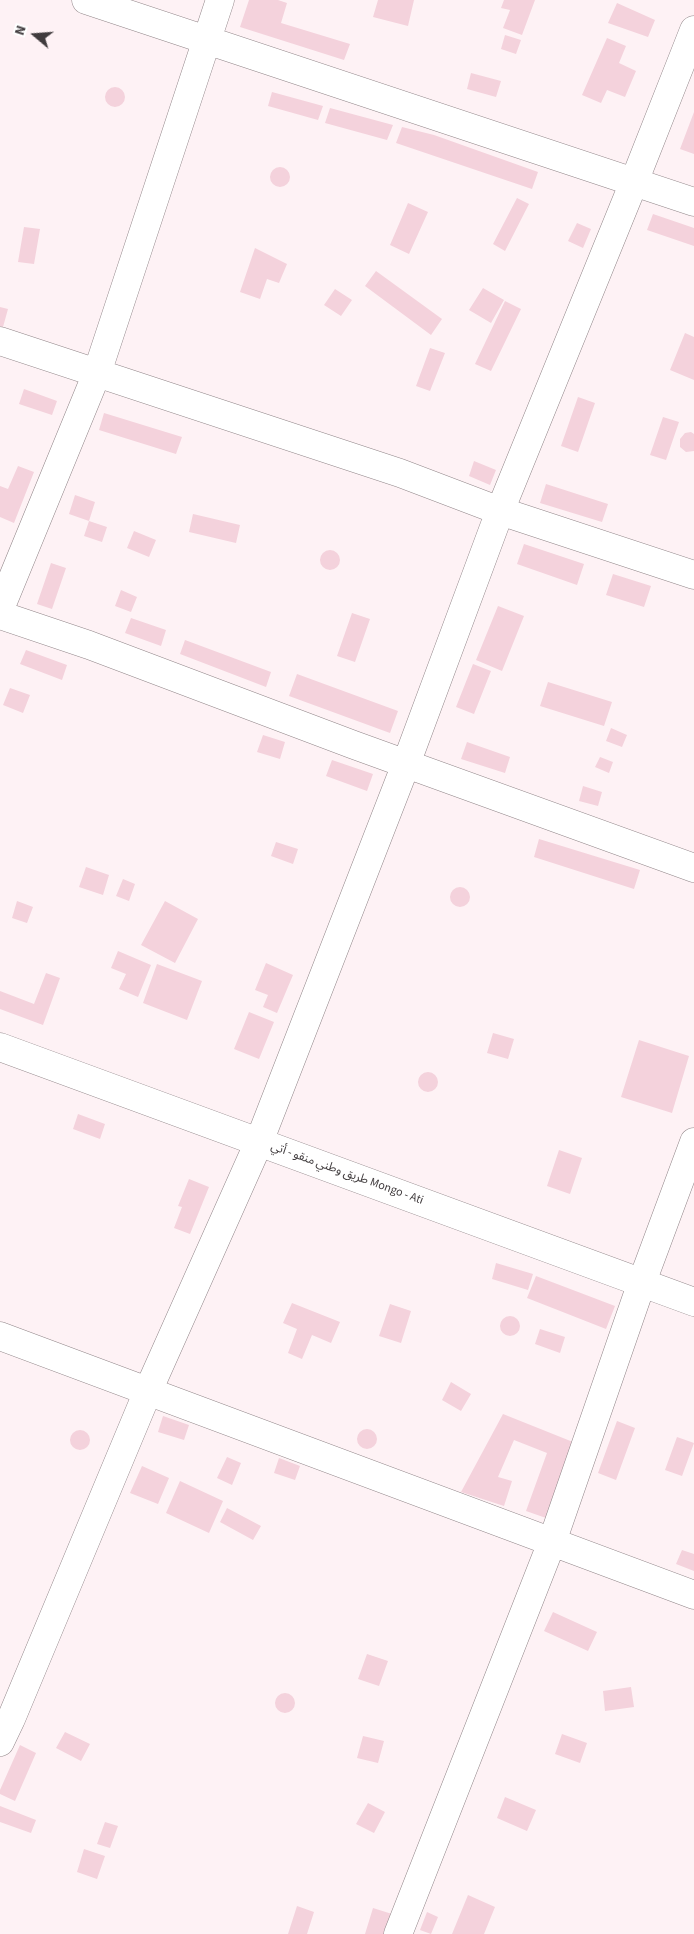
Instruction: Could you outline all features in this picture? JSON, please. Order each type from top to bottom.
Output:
[{"type":"street","points":[[86,0],[694,202]]},
{"type":"street","points":[[0,609],[98,373],[220,0]]},
{"type":"street","points":[[0,1742],[148,1392],[259,1142],[406,764],[500,510],[694,30]]},
{"type":"street","points":[[0,341],[400,473],[500,510],[694,575]]},
{"type":"street","points":[[0,615],[89,645],[406,764],[694,868]]},
{"type":"street","name":"طريق وطني منقو - أتي Mongo - Ati","points":[[0,1047],[694,1302]]},
{"type":"street","points":[[398,1934],[552,1542],[642,1282],[694,1142]]},
{"type":"street","points":[[0,1336],[694,1595]]},
{"type":"building","points":[[249,0],[278,0],[287,3],[281,23],[350,44],[344,60],[240,27]]},
{"type":"building","points":[[378,0],[414,0],[408,26],[373,17]]},
{"type":"building","points":[[504,0],[535,0],[522,35],[503,28],[510,10],[501,8]]},
{"type":"building","points":[[617,3],[655,20],[648,37],[608,23]]},
{"type":"building","points":[[505,35],[521,40],[516,54],[501,49]]},
{"type":"building","points":[[607,38],[626,46],[619,63],[636,71],[625,97],[607,90],[601,103],[582,95]]},
{"type":"building","points":[[471,73],[501,81],[496,97],[467,89]]},
{"type":"building","points":[[115,87],[122,90],[125,97],[122,104],[115,107],[108,104],[105,97],[108,90]]},
{"type":"building","points":[[272,92],[323,106],[318,120],[268,106]]},
{"type":"building","points":[[330,108],[393,125],[387,140],[325,123]]},
{"type":"building","points":[[694,112],[694,154],[680,149]]},
{"type":"building","points":[[402,127],[434,135],[538,172],[532,189],[396,143]]},
{"type":"building","points":[[280,167],[287,170],[290,177],[287,184],[280,187],[273,184],[270,177],[273,170]]},
{"type":"building","points":[[517,198],[529,204],[505,251],[493,244]]},
{"type":"building","points":[[408,203],[428,212],[409,254],[390,245]]},
{"type":"building","points":[[653,214],[694,228],[694,246],[647,230]]},
{"type":"building","points":[[577,223],[591,229],[583,248],[568,241]]},
{"type":"building","points":[[24,227],[40,229],[34,264],[18,262]]},
{"type":"building","points":[[255,248],[287,264],[279,283],[267,279],[260,299],[240,292]]},
{"type":"building","points":[[376,271],[442,319],[431,335],[365,286]]},
{"type":"building","points":[[483,288],[504,300],[491,323],[469,310]]},
{"type":"building","points":[[335,289],[352,300],[341,316],[324,305]]},
{"type":"building","points":[[505,301],[521,309],[491,371],[475,364]]},
{"type":"building","points":[[0,307],[8,309],[3,327],[0,326]]},
{"type":"building","points":[[685,333],[694,337],[694,380],[670,370]]},
{"type":"building","points":[[430,348],[445,353],[430,391],[416,386]]},
{"type":"building","points":[[24,389],[57,401],[52,415],[19,404]]},
{"type":"building","points":[[578,397],[595,403],[578,452],[561,446]]},
{"type":"building","points":[[104,413],[182,437],[176,454],[99,430]]},
{"type":"building","points":[[663,417],[679,422],[666,460],[650,455]]},
{"type":"building","points":[[691,432],[694,434],[694,451],[686,452],[680,447],[680,439],[685,433]]},
{"type":"building","points":[[474,461],[496,470],[490,485],[469,476]]},
{"type":"building","points":[[18,466],[34,472],[14,523],[0,517],[0,486],[8,489]]},
{"type":"building","points":[[546,484],[608,504],[602,522],[540,503]]},
{"type":"building","points":[[75,495],[95,502],[89,521],[69,514]]},
{"type":"building","points":[[193,514],[240,525],[236,543],[189,532]]},
{"type":"building","points":[[89,521],[107,527],[102,542],[84,536]]},
{"type":"building","points":[[134,531],[156,540],[149,557],[127,548]]},
{"type":"building","points":[[524,544],[584,564],[577,585],[517,564]]},
{"type":"building","points":[[330,550],[337,553],[340,560],[337,567],[330,570],[323,567],[320,560],[323,553]]},
{"type":"building","points":[[51,563],[66,568],[52,609],[37,604]]},
{"type":"building","points":[[613,574],[651,586],[644,607],[606,595]]},
{"type":"building","points":[[121,590],[137,597],[131,612],[115,606]]},
{"type":"building","points":[[498,606],[524,616],[502,671],[476,660]]},
{"type":"building","points":[[352,613],[370,619],[355,662],[337,656]]},
{"type":"building","points":[[131,618],[166,630],[161,646],[125,633]]},
{"type":"building","points":[[185,640],[271,672],[266,687],[180,654]]},
{"type":"building","points":[[26,650],[67,665],[62,680],[20,664]]},
{"type":"building","points":[[473,664],[491,671],[474,714],[456,707]]},
{"type":"building","points":[[297,674],[398,711],[390,733],[289,696]]},
{"type":"building","points":[[548,682],[612,702],[604,726],[540,706]]},
{"type":"building","points":[[10,688],[30,695],[23,713],[3,705]]},
{"type":"building","points":[[611,728],[627,735],[622,747],[606,741]]},
{"type":"building","points":[[263,735],[285,742],[280,759],[257,752]]},
{"type":"building","points":[[467,742],[510,757],[505,773],[461,759]]},
{"type":"building","points":[[600,757],[613,762],[609,773],[595,767]]},
{"type":"building","points":[[332,760],[373,774],[367,791],[326,776]]},
{"type":"building","points":[[583,786],[602,792],[598,806],[579,801]]},
{"type":"building","points":[[539,839],[640,870],[634,889],[534,857]]},
{"type":"building","points":[[276,842],[298,849],[293,864],[271,856]]},
{"type":"building","points":[[86,867],[109,875],[103,895],[79,887]]},
{"type":"building","points":[[123,879],[135,884],[129,901],[116,896]]},
{"type":"building","points":[[460,887],[467,890],[470,897],[467,904],[460,907],[453,904],[450,897],[453,890]]},
{"type":"building","points":[[17,901],[33,907],[27,923],[12,918]]},
{"type":"building","points":[[165,901],[198,919],[175,963],[141,945]]},
{"type":"building","points":[[118,951],[151,965],[138,997],[119,989],[126,974],[111,968]]},
{"type":"building","points":[[266,963],[293,975],[277,1013],[263,1007],[268,995],[255,990]]},
{"type":"building","points":[[157,964],[202,981],[187,1020],[143,1003]]},
{"type":"building","points":[[46,973],[60,978],[43,1025],[0,1009],[0,991],[34,1004]]},
{"type":"building","points":[[249,1012],[274,1022],[259,1059],[234,1049]]},
{"type":"building","points":[[493,1033],[514,1039],[508,1059],[487,1053]]},
{"type":"building","points":[[639,1040],[689,1056],[672,1113],[621,1097]]},
{"type":"building","points":[[428,1072],[435,1075],[438,1082],[435,1089],[428,1092],[421,1089],[418,1082],[421,1075]]},
{"type":"building","points":[[78,1114],[105,1124],[100,1139],[73,1129]]},
{"type":"building","points":[[559,1150],[582,1158],[570,1194],[547,1186]]},
{"type":"building","points":[[189,1179],[209,1187],[190,1234],[174,1228],[182,1207],[178,1206]]},
{"type":"building","points":[[496,1263],[533,1274],[528,1290],[492,1279]]},
{"type":"building","points":[[536,1276],[615,1306],[606,1329],[527,1298]]},
{"type":"building","points":[[292,1303],[340,1322],[331,1343],[312,1335],[302,1359],[288,1353],[297,1329],[283,1323]]},
{"type":"building","points":[[390,1304],[411,1311],[401,1343],[379,1336]]},
{"type":"building","points":[[510,1316],[517,1319],[520,1326],[517,1333],[510,1336],[503,1333],[500,1326],[503,1319]]},
{"type":"building","points":[[540,1329],[565,1337],[560,1353],[535,1344]]},
{"type":"building","points":[[451,1382],[471,1394],[461,1411],[442,1400]]},
{"type":"building","points":[[503,1414],[573,1442],[546,1518],[526,1511],[547,1453],[514,1440],[498,1477],[512,1481],[504,1506],[461,1492]]},
{"type":"building","points":[[163,1416],[189,1425],[184,1440],[158,1432]]},
{"type":"building","points":[[617,1421],[635,1428],[616,1480],[598,1473]]},
{"type":"building","points":[[367,1429],[374,1432],[377,1439],[374,1446],[367,1449],[360,1446],[357,1439],[360,1432]]},
{"type":"building","points":[[80,1430],[87,1433],[90,1440],[87,1447],[80,1450],[73,1447],[70,1440],[73,1433]]},
{"type":"building","points":[[677,1437],[694,1443],[682,1476],[665,1470]]},
{"type":"building","points":[[227,1457],[241,1463],[232,1485],[217,1478]]},
{"type":"building","points":[[279,1458],[300,1466],[295,1480],[274,1473]]},
{"type":"building","points":[[142,1466],[169,1478],[158,1504],[130,1493]]},
{"type":"building","points":[[180,1481],[223,1501],[209,1533],[166,1513]]},
{"type":"building","points":[[227,1508],[261,1526],[253,1540],[220,1522]]},
{"type":"building","points":[[682,1550],[694,1554],[694,1571],[676,1564]]},
{"type":"building","points":[[553,1612],[597,1632],[588,1651],[544,1631]]},
{"type":"building","points":[[367,1654],[388,1661],[379,1686],[358,1679]]},
{"type":"building","points":[[631,1687],[634,1707],[605,1711],[603,1691]]},
{"type":"building","points":[[285,1693],[292,1696],[295,1703],[292,1710],[285,1713],[278,1710],[275,1703],[278,1696]]},
{"type":"building","points":[[65,1732],[90,1744],[81,1761],[56,1748]]},
{"type":"building","points":[[562,1734],[587,1743],[580,1763],[555,1754]]},
{"type":"building","points":[[363,1736],[384,1741],[378,1763],[357,1758]]},
{"type":"building","points":[[20,1745],[36,1753],[15,1801],[0,1794],[0,1790]]},
{"type":"building","points":[[505,1797],[536,1810],[527,1831],[497,1818]]},
{"type":"building","points":[[368,1803],[385,1812],[374,1833],[356,1824]]},
{"type":"building","points":[[0,1806],[36,1820],[31,1833],[0,1822]]},
{"type":"building","points":[[105,1822],[118,1826],[110,1848],[97,1844]]},
{"type":"building","points":[[84,1849],[105,1856],[97,1879],[77,1872]]},
{"type":"building","points":[[468,1895],[495,1907],[484,1934],[452,1934]]},
{"type":"building","points":[[297,1906],[314,1912],[307,1934],[288,1934]]},
{"type":"building","points":[[373,1908],[392,1914],[385,1934],[365,1934]]},
{"type":"building","points":[[427,1912],[438,1917],[431,1934],[420,1930]]}]
